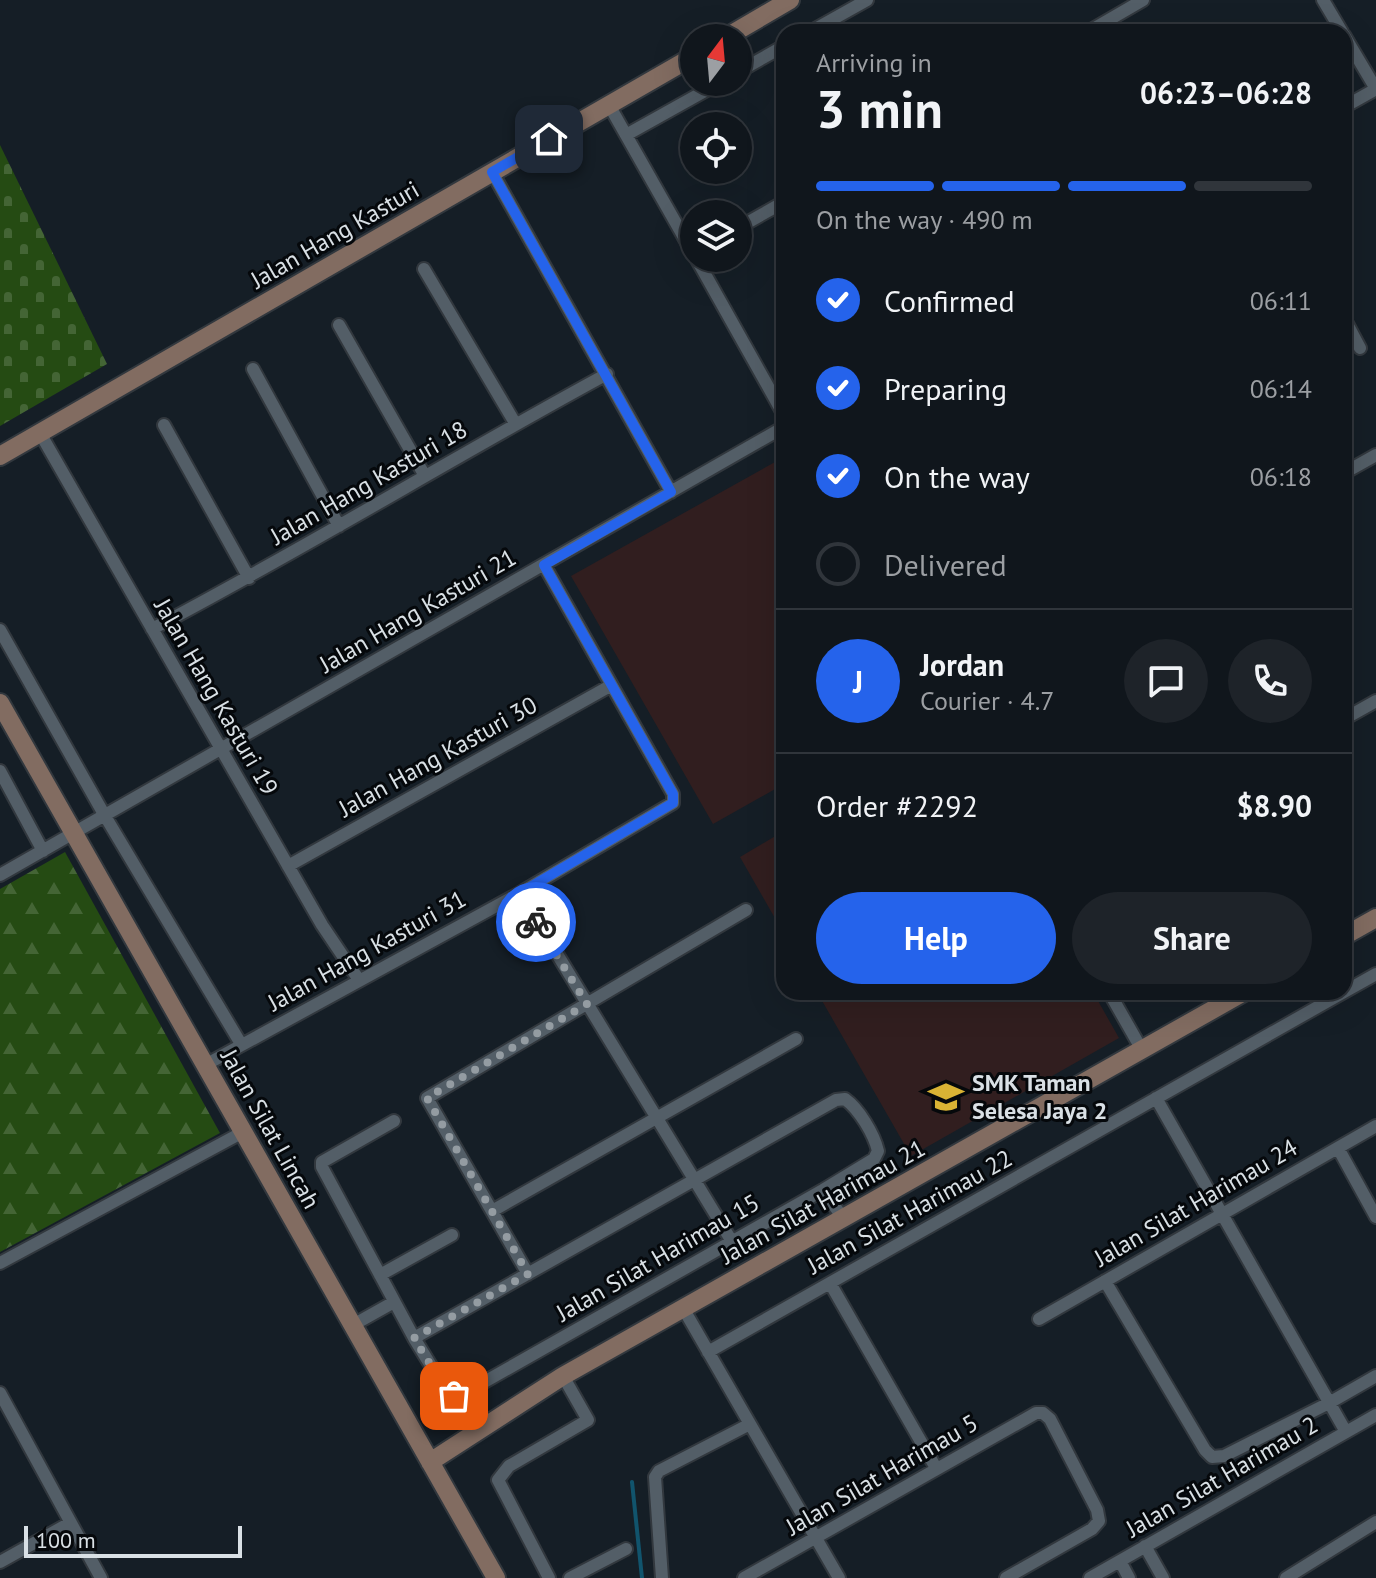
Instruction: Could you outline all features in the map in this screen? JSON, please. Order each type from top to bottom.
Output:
[{"type":"street","points":[[749,24],[790,0]]},
{"type":"street","points":[[824,24],[867,0]]},
{"type":"street","points":[[1102,24],[1143,0]]},
{"type":"street","points":[[1323,0],[1337,24]]},
{"type":"street","points":[[1352,49],[1376,89],[1352,102]]},
{"type":"street","points":[[752,64],[776,51]]},
{"type":"street","name":"Jalan Hang Kasturi","points":[[0,456],[680,64]]},
{"type":"street","points":[[626,135],[696,96]]},
{"type":"street","points":[[609,105],[680,230]]},
{"type":"street","points":[[492,172],[671,492]]},
{"type":"street","points":[[752,220],[776,207]]},
{"type":"street","points":[[424,269],[515,423]]},
{"type":"street","points":[[704,272],[776,401]]},
{"type":"street","points":[[339,325],[425,476]]},
{"type":"street","points":[[1352,333],[1360,348]]},
{"type":"street","points":[[253,369],[339,526]]},
{"type":"street","name":"Jalan Hang Kasturi 18","points":[[152,629],[249,578],[515,423],[607,374]]},
{"type":"street","points":[[164,425],[249,578]]},
{"type":"street","name":"Jalan Hang Kasturi 21","points":[[0,875],[776,432]]},
{"type":"street","name":"Jalan Hang Kasturi 19","points":[[40,433],[322,925],[359,980]]},
{"type":"street","points":[[1352,468],[1376,455]]},
{"type":"street","points":[[544,565],[610,686]]},
{"type":"street","points":[[0,630],[105,816],[241,1044]]},
{"type":"street","name":"Jalan Hang Kasturi 31","points":[[207,1064],[520,893],[673,803],[673,794],[610,686]]},
{"type":"street","name":"Jalan Hang Kasturi 30","points":[[288,866],[610,686]]},
{"type":"street","points":[[1352,714],[1376,701]]},
{"type":"street","name":"Jalan Silat Lincah","points":[[0,703],[496,1578]]},
{"type":"street","points":[[0,771],[43,851]]},
{"type":"street","points":[[520,893],[731,1240]]},
{"type":"street","points":[[528,1274],[427,1098],[746,910]]},
{"type":"street","points":[[1352,932],[1376,918]]},
{"type":"street","name":"Jalan Silat Harimau 22","points":[[1352,988],[1376,974]]},
{"type":"street","points":[[1114,1000],[1142,1050]]},
{"type":"street","name":"Jalan Silat Harimau 21","points":[[430,1462],[563,1376],[1230,1000]]},
{"type":"street","name":"Jalan Silat Harimau 22","points":[[708,1352],[1330,1000]]},
{"type":"street","points":[[492,1211],[796,1039]]},
{"type":"street","points":[[1156,1098],[1346,1432]]},
{"type":"street","name":"Jalan Silat Harimau 15","points":[[414,1338],[447,1392],[454,1396],[463,1394],[823,1190],[874,1159],[878,1151],[851,1104],[840,1099],[695,1182]]},
{"type":"street","points":[[394,1121],[322,1162],[322,1167],[414,1338],[695,1182]]},
{"type":"street","name":"Jalan Silat Harimau 24","points":[[1039,1319],[1376,1126]]},
{"type":"street","points":[[0,1263],[243,1132]]},
{"type":"street","points":[[1338,1148],[1376,1217]]},
{"type":"street","points":[[823,1190],[843,1218]]},
{"type":"street","points":[[380,1275],[452,1235]]},
{"type":"street","points":[[1105,1281],[1212,1457],[1224,1456],[1376,1376]]},
{"type":"street","points":[[830,1283],[936,1468]]},
{"type":"street","points":[[353,1325],[394,1302]]},
{"type":"street","points":[[683,1308],[839,1578]]},
{"type":"street","points":[[549,1578],[498,1480],[509,1466],[588,1420],[563,1376]]},
{"type":"street","points":[[0,1393],[101,1578]]},
{"type":"street","name":"Jalan Silat Harimau 5","points":[[744,1578],[936,1468],[1036,1413],[1043,1413],[1050,1419],[1070,1456],[1097,1510],[1099,1521],[1092,1529],[1006,1578]]},
{"type":"street","name":"Jalan Silat Harimau 2","points":[[1090,1578],[1376,1415]]},
{"type":"street","points":[[662,1578],[655,1477],[659,1471],[750,1424]]},
{"type":"street","points":[[1286,1578],[1376,1522]]},
{"type":"street","points":[[0,1562],[70,1523]]},
{"type":"street","points":[[1145,1546],[1163,1578]]},
{"type":"street","points":[[570,1578],[626,1549]]},
{"type":"street","points":[[1120,1561],[1129,1578]]},
{"type":"shaded area","points":[[776,461],[776,789],[713,824],[571,576]]},
{"type":"shaded area","points":[[776,836],[776,920],[740,857]]},
{"type":"shaded area","name":"SMK Taman Selesa Jaya 2","points":[[822,1000],[1098,1000],[1119,1038],[911,1156]]},
{"type":"green space","points":[[0,145],[107,364],[0,426]]},
{"type":"green space","points":[[65,852],[220,1133],[0,1252],[0,889]]},
{"type":"waterway","points":[[632,1482],[642,1578]]},
{"type":"way so far","points":[[454,1396],[447,1392],[414,1338],[528,1274],[427,1098],[587,1004],[536,922]]},
{"type":"place","name":"SMK Taman Selesa Jaya 2","points":[[946,1097]]},
{"type":"route","points":[[536,922],[520,893],[673,803],[673,794],[544,565],[671,492],[492,172],[549,139]]}]
